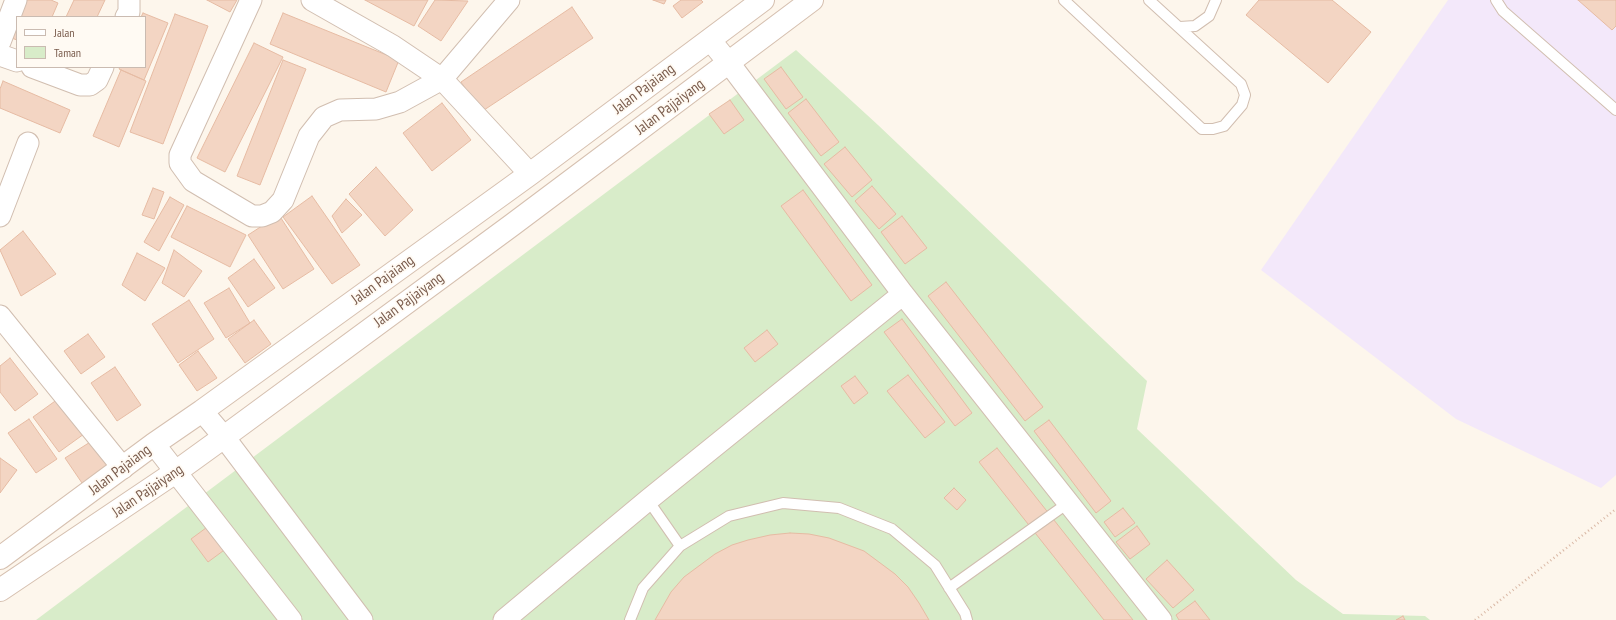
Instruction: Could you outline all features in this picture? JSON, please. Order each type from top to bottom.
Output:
[{"type":"main road","name":"Jalan Pajaiang","points":[[0,558],[154,444],[530,174],[763,0]]},
{"type":"main road","name":"Jalan Pajjaiyang","points":[[0,590],[224,437],[512,225],[812,0]]},
{"type":"street","points":[[0,42],[16,0]]},
{"type":"street","points":[[127,16],[129,12],[129,0]]},
{"type":"street","points":[[251,0],[180,155],[180,163],[193,181],[252,216],[262,216],[272,212],[283,200],[309,136],[324,117],[340,110],[376,109],[400,102],[442,79],[509,0]]},
{"type":"street","points":[[312,0],[393,46],[442,79],[530,174]]},
{"type":"street","points":[[710,40],[904,294],[1161,620]]},
{"type":"street","points":[[0,55],[16,61]]},
{"type":"street","points":[[35,68],[80,85],[90,85],[97,80],[103,68]]},
{"type":"street","points":[[0,216],[28,143]]},
{"type":"street","points":[[504,620],[648,500],[904,294]]},
{"type":"street","points":[[0,316],[123,468]]},
{"type":"street","points":[[202,411],[224,437],[362,620]]},
{"type":"street","points":[[154,444],[291,620]]},
{"type":"lane","points":[[1064,0],[1202,129],[1213,129],[1224,126],[1242,104],[1245,95],[1241,84],[1149,0]]},
{"type":"lane","points":[[1180,27],[1195,26],[1209,16],[1216,0]]},
{"type":"lane","points":[[1496,0],[1503,11],[1616,110]]},
{"type":"lane","points":[[648,500],[680,546]]},
{"type":"lane","points":[[949,588],[1068,503]]},
{"type":"lane","points":[[630,620],[643,588],[680,546],[729,516],[783,504],[840,508],[892,529],[935,565],[965,613],[966,620]]},
{"type":"path","points":[[1475,620],[1616,509]]},
{"type":"shaded area","points":[[1448,0],[1616,0],[1616,475],[1601,488],[1456,419],[1261,270]]},
{"type":"green space","points":[[796,50],[878,125],[1147,381],[1137,429],[1296,580],[1343,614],[1425,616],[1430,620],[36,620]]},
{"type":"building","points":[[26,0],[51,0],[58,3],[52,16],[18,16]]},
{"type":"building","points":[[74,0],[105,0],[97,16],[66,16]]},
{"type":"building","points":[[207,0],[237,0],[230,12]]},
{"type":"building","points":[[365,0],[428,0],[414,26]]},
{"type":"building","points":[[435,0],[468,1],[441,41],[418,26]]},
{"type":"building","points":[[653,0],[666,0],[664,4]]},
{"type":"building","points":[[681,0],[701,0],[703,2],[682,18],[673,6]]},
{"type":"building","points":[[1259,0],[1332,0],[1371,32],[1328,83],[1246,15]]},
{"type":"building","points":[[1578,0],[1616,0],[1616,26],[1612,30]]},
{"type":"building","points":[[572,7],[593,38],[481,112],[461,82]]},
{"type":"building","points":[[143,13],[168,23],[144,80],[119,69],[146,68],[146,16],[142,16]]},
{"type":"building","points":[[283,13],[399,60],[386,92],[270,44]]},
{"type":"building","points":[[175,14],[208,26],[163,144],[130,132]]},
{"type":"building","points":[[16,21],[16,40],[9,37]]},
{"type":"building","points":[[254,43],[283,57],[225,172],[197,158]]},
{"type":"building","points":[[283,60],[306,69],[260,185],[237,176]]},
{"type":"building","points":[[781,67],[803,97],[786,109],[764,79]]},
{"type":"building","points":[[121,70],[146,81],[119,147],[93,136]]},
{"type":"building","points":[[3,81],[70,110],[60,133],[0,108],[0,89]]},
{"type":"building","points":[[806,99],[839,142],[821,156],[788,113]]},
{"type":"building","points":[[730,100],[744,120],[724,134],[709,114]]},
{"type":"building","points":[[442,103],[471,140],[432,171],[403,133]]},
{"type":"building","points":[[845,147],[872,180],[852,197],[824,164]]},
{"type":"building","points":[[376,167],[413,210],[385,236],[349,194]]},
{"type":"building","points":[[872,186],[896,214],[879,229],[855,201]]},
{"type":"building","points":[[153,188],[164,192],[154,219],[142,215]]},
{"type":"building","points":[[803,190],[872,285],[851,301],[781,206]]},
{"type":"building","points":[[312,196],[360,265],[332,284],[283,217]]},
{"type":"building","points":[[170,197],[184,205],[159,251],[144,242]]},
{"type":"building","points":[[346,199],[362,215],[342,233],[332,216]]},
{"type":"building","points":[[187,206],[246,235],[230,267],[171,237]]},
{"type":"building","points":[[279,215],[314,269],[283,289],[248,235]]},
{"type":"building","points":[[902,216],[927,248],[905,264],[881,232]]},
{"type":"building","points":[[23,231],[56,274],[21,296],[0,250]]},
{"type":"building","points":[[174,250],[202,271],[184,297],[162,283]]},
{"type":"building","points":[[137,253],[165,268],[145,301],[122,285]]},
{"type":"building","points":[[254,259],[275,288],[248,307],[228,278]]},
{"type":"building","points":[[946,282],[1043,407],[1025,421],[928,296]]},
{"type":"building","points":[[229,288],[250,323],[226,338],[204,303]]},
{"type":"building","points":[[189,300],[214,339],[178,363],[152,324]]},
{"type":"building","points":[[902,319],[972,413],[955,426],[884,332]]},
{"type":"building","points":[[254,320],[271,344],[245,363],[228,339]]},
{"type":"building","points":[[767,330],[778,344],[755,362],[744,348]]},
{"type":"building","points":[[88,334],[105,357],[81,374],[64,351]]},
{"type":"building","points":[[198,351],[217,378],[197,391],[179,365]]},
{"type":"building","points":[[10,358],[38,394],[15,411],[0,392],[0,366]]},
{"type":"building","points":[[115,367],[141,405],[117,421],[91,383]]},
{"type":"building","points":[[908,375],[945,422],[925,438],[887,391]]},
{"type":"building","points":[[855,376],[868,393],[854,404],[841,386]]},
{"type":"building","points":[[58,399],[84,434],[59,452],[33,417]]},
{"type":"building","points":[[29,419],[57,459],[36,473],[8,433]]},
{"type":"building","points":[[1049,420],[1111,501],[1096,513],[1034,431]]},
{"type":"building","points":[[95,439],[112,465],[82,483],[65,458]]},
{"type":"building","points":[[997,448],[1133,620],[1104,620],[979,462]]},
{"type":"building","points":[[0,458],[17,470],[0,493]]},
{"type":"building","points":[[954,488],[966,500],[957,510],[944,498]]},
{"type":"building","points":[[1123,508],[1135,523],[1115,537],[1104,522]]},
{"type":"building","points":[[210,525],[227,548],[208,562],[191,539]]},
{"type":"building","points":[[1137,526],[1150,544],[1130,559],[1116,542]]},
{"type":"building","points":[[790,533],[809,534],[829,538],[864,551],[895,574],[908,587],[929,620],[655,620],[671,592],[684,577],[715,554],[732,545],[748,540],[770,535]]},
{"type":"building","points":[[1167,560],[1194,590],[1173,608],[1146,579]]},
{"type":"building","points":[[1195,601],[1210,620],[1179,620],[1176,615]]},
{"type":"building","points":[[1403,616],[1405,620],[1396,620]]}]
